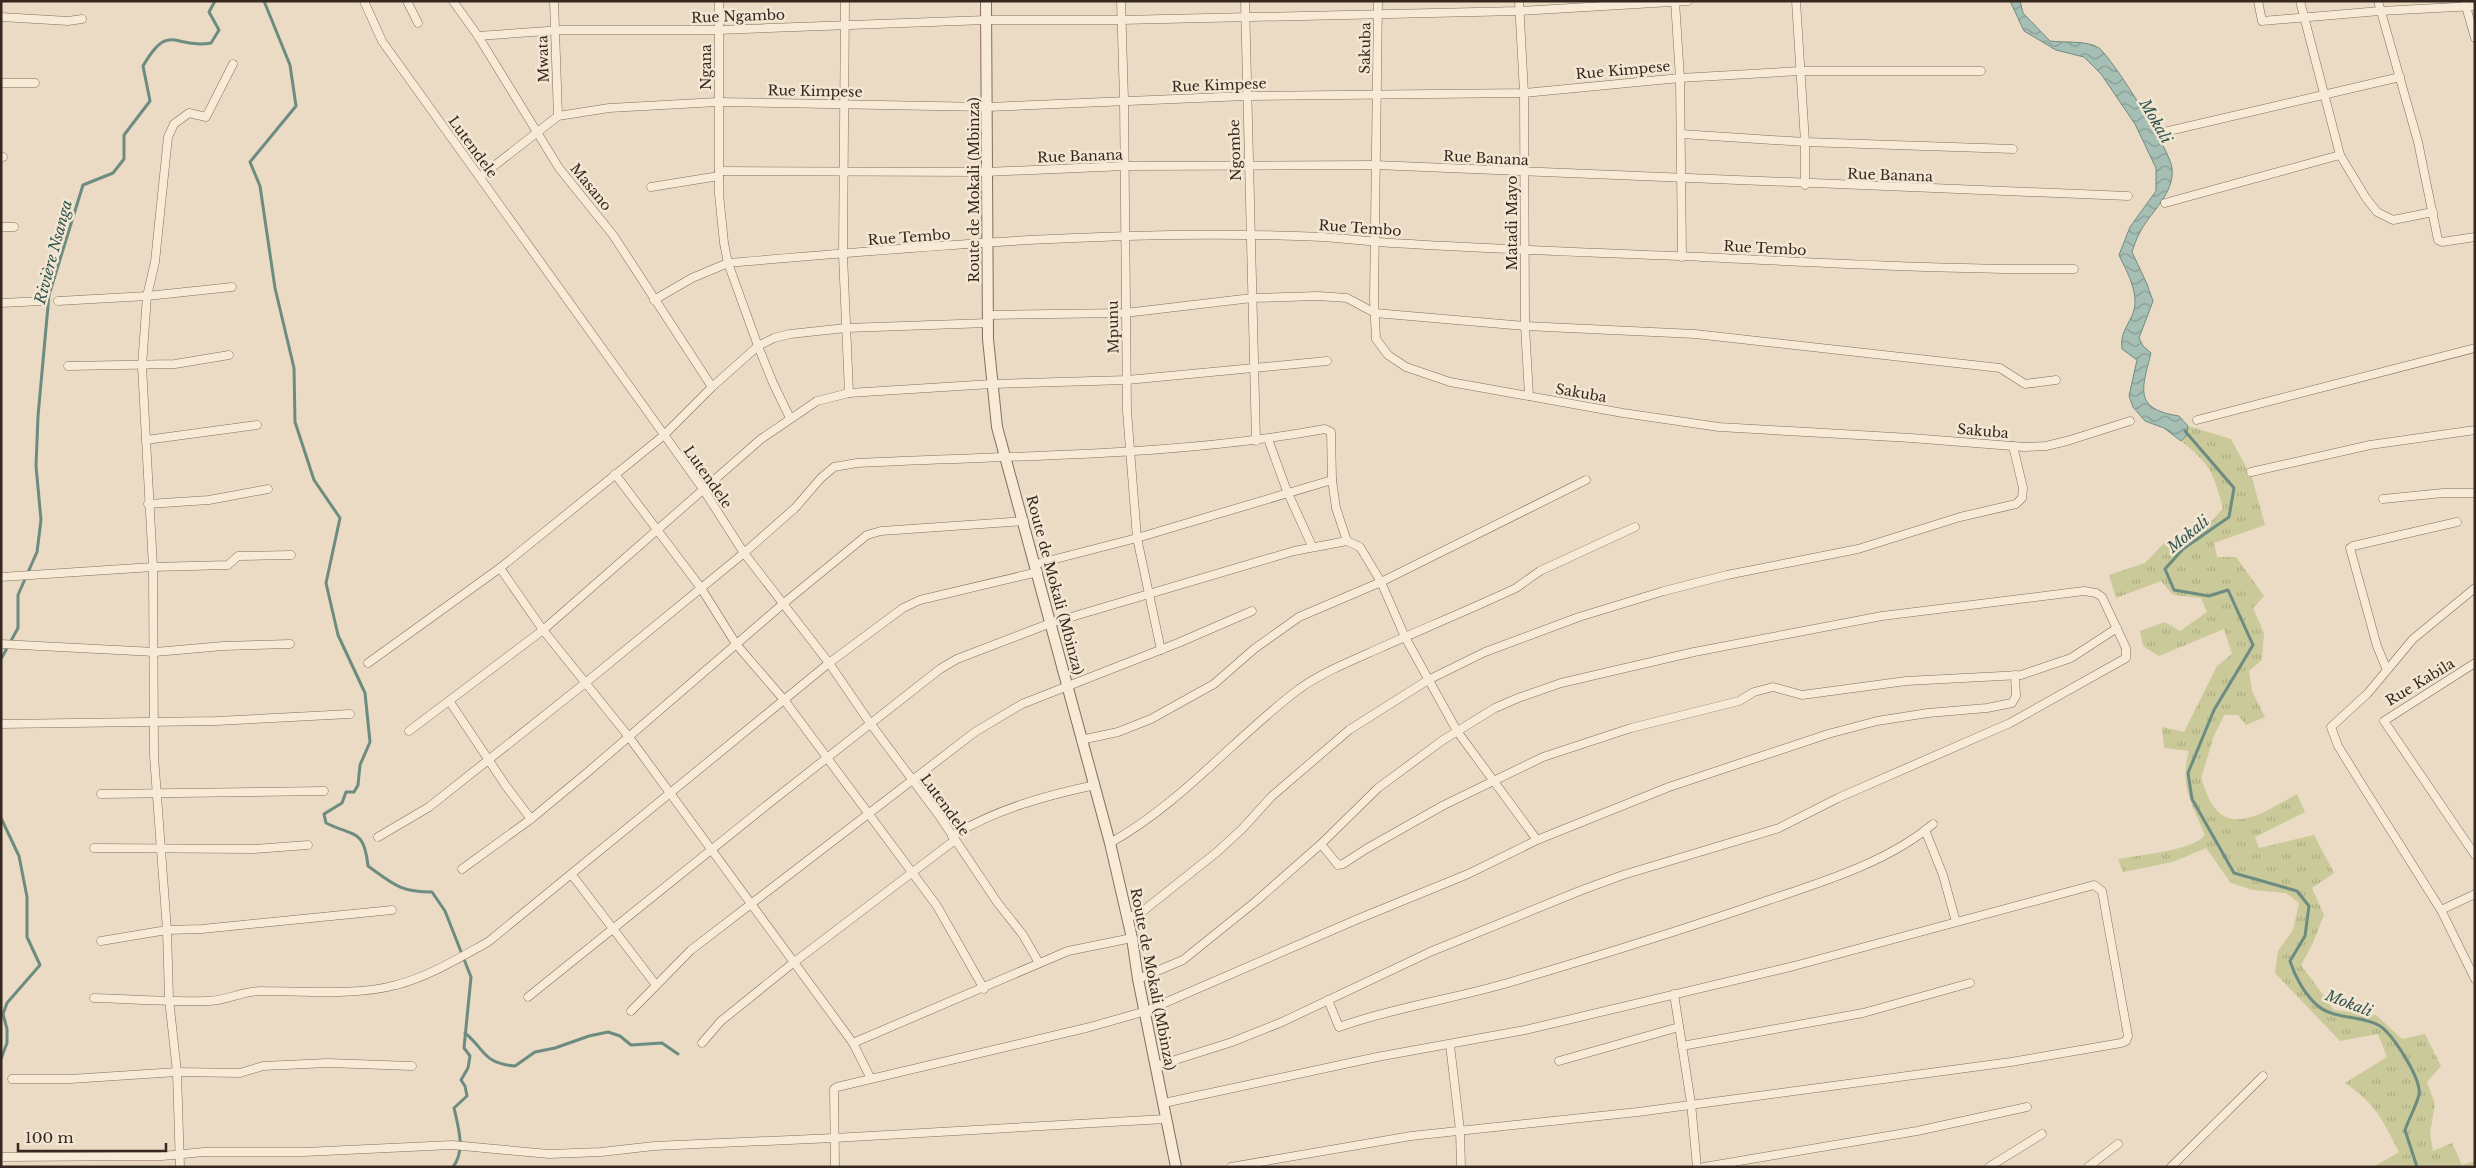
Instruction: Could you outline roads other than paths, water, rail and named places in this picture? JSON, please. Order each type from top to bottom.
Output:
[{"type":"street","name":"Lutendele","points":[[364,1],[382,41],[702,489],[744,553],[829,663],[870,723],[938,814],[1022,935],[1039,963]]},
{"type":"street","points":[[407,1],[418,23]]},
{"type":"street","name":"Masano","points":[[453,1],[478,36],[559,168],[612,235],[712,387]]},
{"type":"street","name":"Mwata","points":[[554,1],[558,116]]},
{"type":"street","name":"Ngana","points":[[719,1],[719,174],[728,263],[758,346],[790,418]]},
{"type":"street","points":[[845,1],[843,254],[849,393]]},
{"type":"street","name":"Route de Mokali (Mbinza)","points":[[986,1],[986,172],[992,384],[1004,456],[1037,568],[1081,740],[1095,785],[1128,918],[1138,979],[1164,1103],[1165,1120],[1176,1167]]},
{"type":"street","name":"Mpunu","points":[[1121,1],[1125,166],[1125,313],[1130,451],[1136,538],[1147,595],[1161,650]]},
{"type":"street","name":"Ngombe","points":[[1245,1],[1247,167],[1256,441]]},
{"type":"street","name":"Sakuba","points":[[1378,1],[1375,165],[1376,339],[1388,356],[1406,367],[1450,382],[1623,413],[1720,427],[2013,446],[2046,446],[2130,421]]},
{"type":"street","name":"Matadi Mayo","points":[[1518,1],[1524,92],[1525,326],[1529,396]]},
{"type":"street","name":"Rue Ngambo","points":[[478,36],[554,31],[718,30],[986,20],[1245,18],[1519,11],[1688,1]]},
{"type":"street","points":[[1796,1],[1805,142],[1805,184]]},
{"type":"street","points":[[2258,1],[2262,21],[2465,4],[2475,6]]},
{"type":"street","points":[[2300,1],[2302,18],[2340,155],[2366,198],[2384,218],[2393,220],[2432,212]]},
{"type":"street","points":[[2378,1],[2418,142],[2437,237],[2440,242],[2475,237]]},
{"type":"street","points":[[1675,2],[1680,78],[1682,257]]},
{"type":"street","points":[[2465,4],[2475,38]]},
{"type":"street","points":[[1,17],[68,21],[82,19]]},
{"type":"street","points":[[180,1167],[177,1072],[169,999],[162,848],[156,795],[153,720],[155,652],[153,567],[148,504],[142,366],[147,296],[155,262],[168,137],[174,124],[189,113],[206,117],[234,64]]},
{"type":"street","name":"Rue Kimpese","points":[[480,177],[558,116],[609,108],[718,102],[987,107],[1246,96],[1377,96],[1524,92],[1680,78],[1800,71],[1981,71]]},
{"type":"street","points":[[2160,133],[2400,77]]},
{"type":"street","points":[[1,82],[36,83]]},
{"type":"street","points":[[1681,134],[1805,142],[2013,149]]},
{"type":"street","points":[[2165,203],[2340,155]]},
{"type":"street","name":"Rue Banana","points":[[651,187],[719,174],[843,171],[986,172],[1125,166],[1375,165],[1524,172],[1681,176],[1805,184],[2128,196]]},
{"type":"street","points":[[1,227],[14,227]]},
{"type":"street","name":"Rue Tembo","points":[[654,300],[692,278],[728,263],[988,244],[1125,237],[1325,237],[1525,251],[1839,265],[2016,269],[2074,268]]},
{"type":"street","points":[[58,301],[147,296],[232,287]]},
{"type":"street","points":[[368,663],[500,568],[663,436],[712,387],[758,346],[774,338],[790,334],[846,328],[989,319],[1125,313],[1252,298],[1318,296],[1347,298],[1375,313],[1525,326],[1695,334],[2000,368],[2025,384],[2056,380]]},
{"type":"street","points":[[1,303],[42,301]]},
{"type":"street","points":[[2197,420],[2475,348]]},
{"type":"street","points":[[68,366],[175,364],[229,355]]},
{"type":"street","points":[[409,731],[450,702],[543,630],[761,439],[817,401],[849,393],[992,384],[1127,380],[1254,370],[1327,361]]},
{"type":"street","points":[[146,440],[257,426]]},
{"type":"street","points":[[378,837],[429,807],[584,684],[744,553],[795,508],[821,478],[834,467],[856,463],[1130,451],[1268,440],[1328,430],[1331,432],[1332,480],[1336,508],[1347,540]]},
{"type":"street","points":[[2251,472],[2370,446],[2475,430]]},
{"type":"street","points":[[1268,440],[1287,492],[1312,546]]},
{"type":"street","points":[[1128,918],[1143,912],[1217,852],[1242,829],[1272,796],[1330,744],[1428,680],[1485,652],[1579,617],[1664,591],[1727,575],[1858,549],[1960,518],[2016,504],[2022,498],[2024,488],[2013,446]]},
{"type":"street","points":[[615,474],[701,588],[736,644],[785,701],[937,906],[984,989]]},
{"type":"street","points":[[94,998],[209,1001],[231,999],[248,992],[262,990],[305,992],[396,986],[446,965],[488,942],[670,796],[829,663],[903,608],[920,600],[1037,568],[1332,480]]},
{"type":"street","points":[[1081,740],[1118,732],[1151,719],[1214,684],[1254,649],[1299,617],[1381,582],[1586,480]]},
{"type":"street","points":[[148,504],[209,500],[268,488]]},
{"type":"street","points":[[2383,499],[2443,493],[2475,493]]},
{"type":"street","points":[[462,869],[531,819],[629,738],[784,603],[867,535],[881,531],[1024,521]]},
{"type":"street","points":[[2387,670],[2377,646],[2350,548],[2457,522]]},
{"type":"street","points":[[1110,843],[1129,832],[1184,792],[1268,714],[1301,688],[1339,667],[1516,588],[1540,571],[1635,526]]},
{"type":"street","points":[[528,998],[870,723],[957,659],[1051,623],[1312,546],[1347,540],[1360,547],[1381,582],[1405,637],[1457,731],[1495,780],[1537,840]]},
{"type":"street","points":[[1,577],[153,567],[228,565],[238,556],[291,555]]},
{"type":"street","points":[[500,568],[543,630],[584,684],[629,738],[670,796],[752,903],[793,963],[853,1043],[871,1079]]},
{"type":"street","points":[[2475,588],[2413,639],[2368,693],[2331,727],[2338,746],[2441,910],[2475,979]]},
{"type":"street","points":[[1138,979],[1183,960],[1255,902],[1321,844],[1378,788],[1457,731],[1495,708],[1561,683],[1694,652],[1882,616],[1979,602],[2091,592],[2102,597],[2126,648],[2126,658],[2010,723],[1838,798],[1780,828],[1582,890],[1430,952],[1232,1042],[1156,1066]]},
{"type":"street","points":[[631,1011],[691,950],[975,732],[1022,704],[1161,650],[1252,611]]},
{"type":"street","points":[[1321,844],[1338,865],[1343,864],[1444,805],[1552,754],[1631,728],[1739,701],[1754,692],[1773,687],[1802,695],[1906,681],[2016,675],[2043,669],[2071,658],[2117,628]]},
{"type":"street","points":[[2,644],[155,652],[223,646],[290,644]]},
{"type":"street","name":"Rue Kabila","points":[[2475,663],[2385,718],[2385,725],[2475,856]]},
{"type":"street","points":[[835,1167],[834,1089],[837,1087],[1090,1027],[1146,1011],[1332,930],[1468,874],[1537,840],[1669,787],[1828,734],[1920,714],[1987,708],[2012,702],[2016,696],[2016,675]]},
{"type":"street","points":[[450,702],[506,786],[531,819]]},
{"type":"street","points":[[1,724],[153,720],[216,721],[350,714]]},
{"type":"street","points":[[702,1043],[721,1022],[793,963],[980,819],[1022,803],[1095,785]]},
{"type":"street","points":[[101,794],[156,795],[324,791]]},
{"type":"street","points":[[1328,1000],[1340,1027],[1386,1012],[1432,1004],[1512,982],[1718,917],[1818,883],[1896,850],[1933,824]]},
{"type":"street","points":[[1925,830],[1943,875],[1956,922]]},
{"type":"street","points":[[94,848],[254,849],[308,845]]},
{"type":"street","points":[[572,875],[656,985]]},
{"type":"street","points":[[1164,1103],[1358,1061],[1524,1030],[1794,966],[2094,885],[2102,891],[2126,1026],[2126,1041],[2093,1049],[2011,1062],[1691,1103],[1638,1112],[1411,1136],[1231,1167]]},
{"type":"street","points":[[2441,910],[2475,894]]},
{"type":"street","points":[[101,941],[167,930],[202,929],[392,910]]},
{"type":"street","points":[[853,1043],[1068,952],[1132,938]]},
{"type":"street","points":[[1682,1046],[1863,1013],[1970,983]]},
{"type":"street","points":[[1674,994],[1691,1103],[1697,1167]]},
{"type":"street","points":[[1559,1061],[1679,1027]]},
{"type":"street","points":[[1450,1045],[1460,1130],[1461,1167]]},
{"type":"street","points":[[12,1079],[177,1072],[240,1072],[263,1066],[328,1063],[412,1066]]},
{"type":"street","points":[[2171,1167],[2263,1076]]},
{"type":"street","points":[[1704,1167],[1917,1131],[2027,1107]]},
{"type":"street","points":[[5,1156],[304,1152],[452,1145],[549,1154],[601,1152],[654,1146],[1165,1120]]},
{"type":"street","points":[[1989,1167],[2042,1134]]},
{"type":"street","points":[[2088,1167],[2118,1144]]},
{"type":"water","points":[[2010,1],[2020,1],[2023,13],[2050,41],[2082,43],[2099,48],[2116,69],[2140,105],[2169,158],[2172,168],[2170,186],[2166,195],[2143,226],[2132,252],[2153,301],[2139,338],[2143,346],[2151,353],[2145,377],[2144,395],[2154,408],[2164,413],[2179,416],[2188,426],[2187,435],[2181,441],[2164,428],[2145,421],[2133,407],[2129,396],[2137,360],[2122,349],[2123,336],[2134,310],[2135,298],[2130,279],[2119,255],[2130,227],[2156,191],[2156,168],[2135,124],[2101,74],[2084,57],[2056,50],[2024,31]]},
{"type":"waterway","name":"Rivière Nsanga","points":[[1,659],[18,628],[18,595],[37,552],[41,520],[36,466],[38,416],[49,295],[83,185],[113,173],[124,159],[124,135],[150,101],[143,66],[152,52],[167,40],[199,44],[211,43],[219,30],[209,12],[215,1]]},
{"type":"waterway","points":[[264,1],[290,65],[296,106],[250,162],[260,186],[275,288],[294,368],[295,422],[314,480],[340,518],[326,583],[338,635],[365,693],[370,742],[360,765],[358,785],[354,792],[346,792],[342,803],[324,814],[326,823],[351,833],[360,839],[364,845],[368,866],[384,878],[404,889],[432,892],[445,911],[471,977],[464,1048],[470,1056],[468,1068],[461,1080],[465,1086],[467,1096],[454,1108],[459,1130],[460,1146],[457,1160],[453,1167]]},
{"type":"waterway","name":"Mokali","points":[[2185,431],[2234,488],[2229,517],[2183,549],[2165,569],[2174,590],[2209,596],[2228,590],[2253,645],[2214,710],[2188,773],[2192,799],[2234,873],[2297,891],[2309,906],[2305,936],[2290,961],[2309,997],[2318,1006],[2332,1013],[2365,1020],[2380,1026],[2392,1038],[2406,1058],[2419,1088],[2418,1099],[2405,1130],[2417,1167]]},
{"type":"waterway","name":"Rivière Nsanga","points":[[1,818],[19,856],[27,897],[27,937],[40,965],[7,1003],[3,1014],[7,1029],[7,1043],[1,1059]]},
{"type":"waterway","points":[[465,1033],[490,1059],[515,1066],[535,1052],[608,1032],[620,1036],[631,1045],[662,1043],[678,1054]]}]
